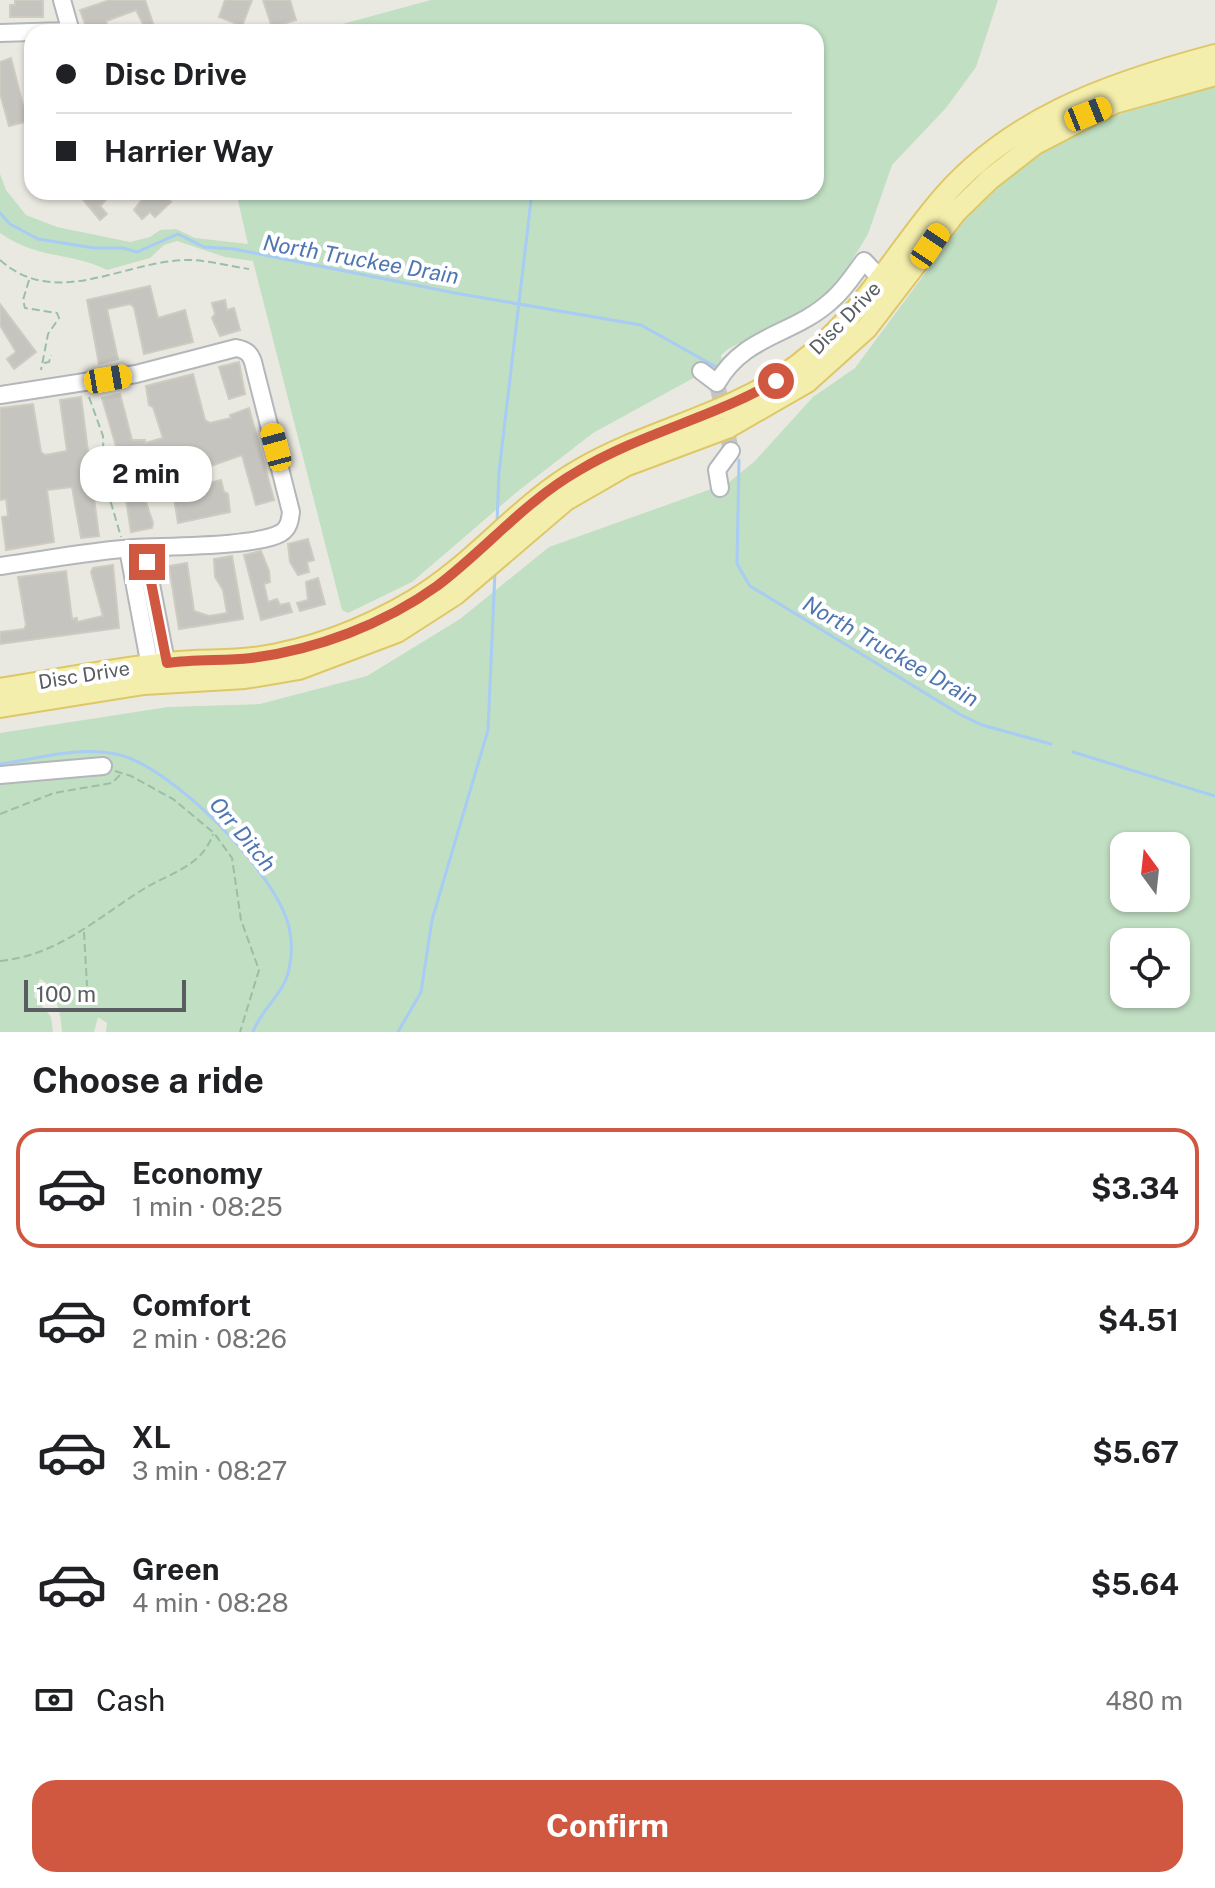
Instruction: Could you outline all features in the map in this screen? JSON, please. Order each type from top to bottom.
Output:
[{"type":"main road","name":"Disc Drive","points":[[0,707],[227,660],[286,652],[381,619],[434,588],[524,508],[569,476],[624,446],[720,410],[776,381],[825,343],[883,281],[935,206],[1011,137],[1054,111],[1107,86],[1215,55]]},
{"type":"main road","name":"Disc Drive","points":[[0,689],[160,673],[245,678],[299,669],[397,632],[456,594],[543,517],[588,486],[648,456],[727,428],[807,382],[867,328],[897,293],[941,229],[973,194],[1035,144],[1114,103],[1215,75]]},
{"type":"street","points":[[62,0],[69,24]]},
{"type":"street","points":[[0,33],[24,32]]},
{"type":"street","points":[[701,371],[717,383],[726,356],[832,301],[864,261],[883,281]]},
{"type":"street","points":[[0,395],[136,374],[236,348],[250,353],[291,512],[289,524],[280,533],[171,549],[132,549],[0,566]]},
{"type":"street","points":[[720,488],[717,470],[731,451]]},
{"type":"street","points":[[132,549],[145,595],[160,673]]},
{"type":"street","points":[[0,775],[103,766]]},
{"type":"path","points":[[0,260],[30,278],[67,283],[186,260],[249,269]]},
{"type":"path","points":[[30,278],[23,300],[25,308],[57,313],[59,318],[48,334],[41,370]]},
{"type":"path","points":[[42,363],[49,362],[51,355]]},
{"type":"path","points":[[88,388],[103,436],[104,479],[132,549]]},
{"type":"path","points":[[103,766],[173,799],[214,833],[232,858],[241,920],[259,970],[240,1032]]},
{"type":"path","points":[[0,814],[73,788],[112,783],[121,774]]},
{"type":"path","points":[[0,961],[44,950],[84,931],[145,888],[205,853],[214,833]]},
{"type":"path","points":[[84,931],[87,986]]},
{"type":"green space","points":[[431,0],[998,0],[976,67],[946,108],[892,165],[868,234],[831,295],[728,349],[721,355],[722,364],[717,373],[708,370],[593,433],[518,491],[412,582],[348,613],[342,610],[253,261],[225,257],[177,241],[164,245],[150,258],[107,270],[27,248],[0,233],[0,174],[6,190],[26,215],[57,227],[130,242],[150,237],[160,230],[176,229],[195,238],[248,244],[238,200],[824,200],[824,24],[342,24]]},
{"type":"green space","points":[[1215,87],[1215,1032],[106,1032],[107,1023],[98,1017],[94,1032],[62,1032],[54,995],[40,979],[34,996],[51,1017],[53,1032],[0,1032],[0,733],[168,707],[260,704],[367,676],[460,619],[549,547],[728,483],[755,461],[813,397],[855,368],[966,218],[1013,173],[1052,146],[1112,116]]},
{"type":"building","points":[[15,0],[43,0],[43,17],[10,17],[10,5],[15,5]]},
{"type":"building","points":[[110,0],[145,0],[153,24],[143,24],[136,10],[106,21],[107,24],[85,24],[80,10]]},
{"type":"building","points":[[225,0],[252,0],[243,24],[219,17]]},
{"type":"building","points":[[263,0],[290,0],[296,20],[271,24]]},
{"type":"building","points":[[11,58],[24,107],[24,122],[9,126],[0,93],[0,62]]},
{"type":"building","points":[[83,200],[106,200],[100,206],[107,214],[100,220]]},
{"type":"building","points":[[142,200],[171,202],[155,217],[150,212],[142,219],[134,210]]},
{"type":"building","points":[[150,286],[158,318],[185,310],[193,342],[144,354],[134,307],[130,304],[107,309],[118,359],[99,364],[87,300]]},
{"type":"building","points":[[225,300],[227,310],[234,308],[240,330],[220,336],[212,318],[215,314],[212,303]]},
{"type":"building","points":[[0,304],[36,352],[14,369],[7,359],[16,352],[0,325]]},
{"type":"building","points":[[239,362],[245,394],[229,399],[219,367]]},
{"type":"building","points":[[193,374],[205,420],[210,423],[231,418],[230,415],[249,408],[274,500],[256,505],[242,455],[176,478],[176,473],[168,475],[167,471],[143,476],[140,480],[140,497],[144,496],[152,528],[131,532],[120,460],[102,398],[120,394],[132,440],[145,440],[145,443],[163,438],[153,407],[149,405],[146,386]]},
{"type":"building","points":[[81,397],[99,536],[81,538],[72,487],[47,490],[54,542],[6,550],[2,517],[8,516],[6,499],[0,500],[0,408],[33,404],[41,452],[45,455],[67,451],[60,400]]},
{"type":"building","points":[[221,480],[224,492],[228,494],[230,512],[178,523],[173,492]]},
{"type":"building","points":[[308,539],[314,560],[307,562],[309,572],[298,575],[290,562],[288,544]]},
{"type":"building","points":[[261,551],[269,571],[270,582],[264,584],[268,602],[277,599],[280,605],[289,603],[292,612],[261,620],[244,555]]},
{"type":"building","points":[[232,556],[243,619],[179,629],[169,566],[187,563],[194,611],[209,616],[227,613],[223,590],[215,577],[214,559]]},
{"type":"building","points":[[113,565],[119,628],[0,644],[0,632],[24,629],[26,625],[18,577],[66,571],[72,619],[77,618],[77,622],[103,616],[91,572],[93,568]]},
{"type":"building","points":[[318,578],[325,604],[300,611],[297,603],[308,600],[306,582]]},
{"type":"waterway","points":[[497,523],[499,472],[531,200]]},
{"type":"waterway","name":"North Truckee Drain","points":[[0,213],[10,224],[38,239],[137,252],[178,234],[204,247],[234,249],[455,293],[641,325],[718,368]]},
{"type":"waterway","name":"North Truckee Drain","points":[[739,460],[737,564],[750,586],[961,715],[982,725],[1051,744]]},
{"type":"waterway","points":[[398,1032],[421,992],[432,920],[488,730],[495,571]]},
{"type":"waterway","name":"Orr Ditch","points":[[0,764],[72,752],[116,754],[139,762],[164,778],[218,824],[264,878],[280,904],[290,932],[287,978],[253,1032]]},
{"type":"waterway","name":"North Truckee Drain","points":[[1073,752],[1215,796]]},
{"type":"tunnel","points":[[717,383],[731,451]]},
{"type":"route","points":[[147,562],[167,663],[255,657],[314,645],[381,619],[434,588],[524,508],[580,469],[624,446],[720,410],[776,381]]}]
